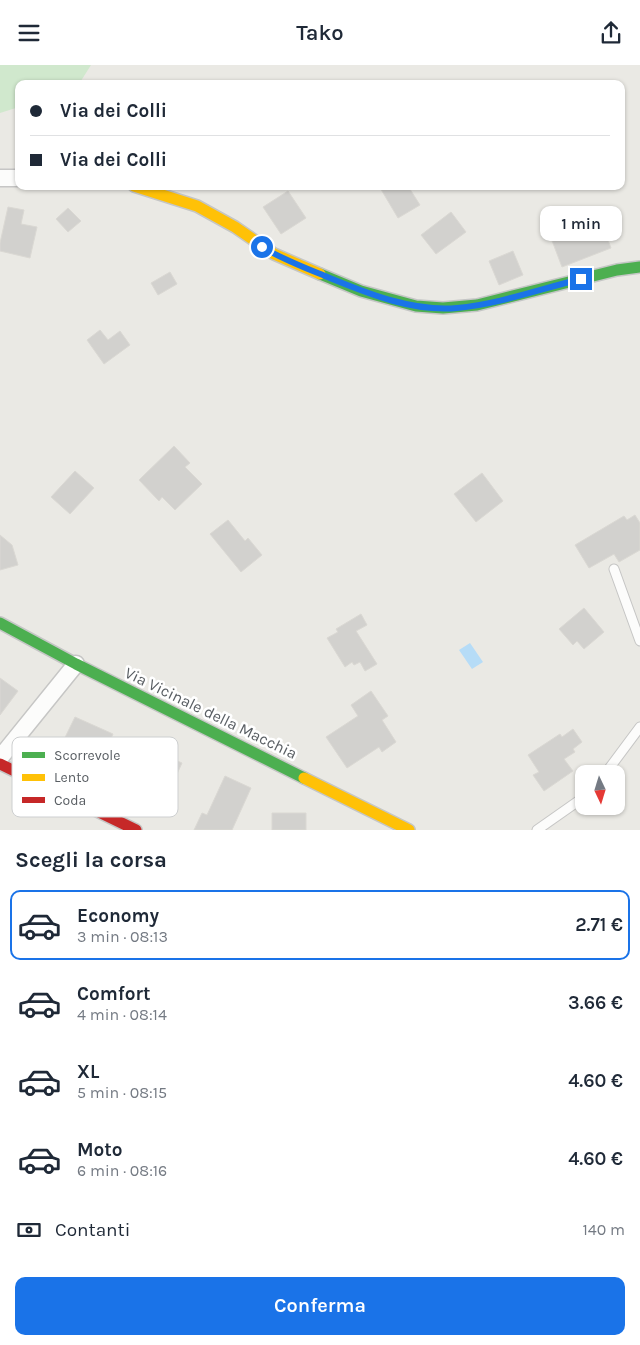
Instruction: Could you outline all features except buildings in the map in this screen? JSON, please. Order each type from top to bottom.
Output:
[{"type":"street","points":[[0,178],[15,178]]},
{"type":"street","points":[[148,190],[197,206],[274,253],[296,264],[367,293],[416,306],[443,308],[477,305],[617,270],[640,267]]},
{"type":"street","name":"Via Vicinale della Macchia","points":[[0,623],[76,665],[409,830]]},
{"type":"street","points":[[17,737],[76,665]]},
{"type":"street","points":[[0,758],[12,743]]},
{"type":"street","points":[[0,764],[12,770]]},
{"type":"street","points":[[109,817],[136,830]]},
{"type":"lane","points":[[614,569],[640,641]]},
{"type":"lane","points":[[612,765],[640,727]]},
{"type":"lane","points":[[538,830],[575,803]]},
{"type":"green space","points":[[0,65],[91,65],[82,80],[15,80],[15,108],[0,113]]},
{"type":"water","points":[[470,643],[483,662],[472,669],[459,650]]},
{"type":"traffic: fast","points":[[320,274],[361,291],[416,306],[443,308],[477,305],[617,270],[640,267]]},
{"type":"traffic: fast","points":[[0,623],[76,664],[304,778]]},
{"type":"traffic: slow","points":[[147,190],[197,206],[235,227],[274,254],[320,274]]},
{"type":"traffic: slow","points":[[304,778],[409,830]]},
{"type":"traffic: jam","points":[[0,764],[12,770]]},
{"type":"traffic: jam","points":[[109,817],[136,830]]},
{"type":"route","points":[[262,247],[296,264],[372,295],[424,307],[451,308],[477,305],[581,279]]}]
